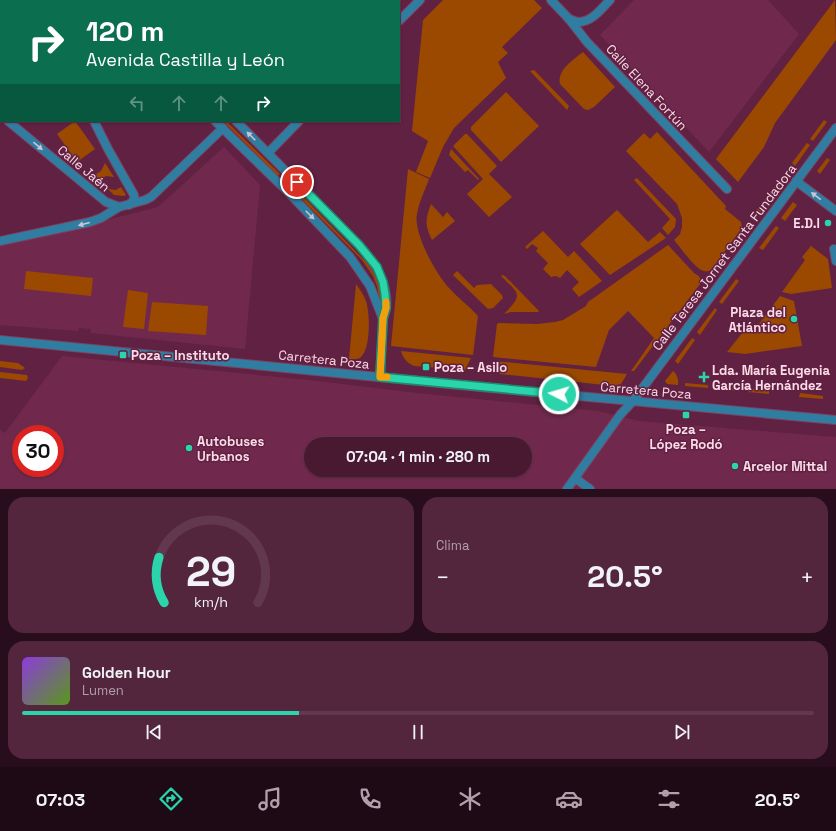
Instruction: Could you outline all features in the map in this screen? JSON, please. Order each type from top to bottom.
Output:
[{"type":"street","points":[[400,20],[420,0]]},
{"type":"street","name":"Calle Elena Fortún","points":[[551,0],[569,19],[587,42],[727,189]]},
{"type":"street","points":[[569,19],[578,22],[585,21],[593,17],[610,0]]},
{"type":"street","name":"Calle Jaén","points":[[9,122],[106,202],[119,207]]},
{"type":"street","points":[[94,122],[134,195],[134,200],[129,205]]},
{"type":"street","points":[[216,122],[350,257],[370,286],[383,318]]},
{"type":"street","points":[[237,122],[338,223],[371,258],[377,267],[383,282],[386,308],[383,318],[380,377]]},
{"type":"street","points":[[268,153],[298,122]]},
{"type":"street","points":[[0,241],[90,222],[101,218],[119,207],[145,200],[154,194],[223,128]]},
{"type":"street","name":"Calle Teresa Jornet Santa Fundadora","points":[[567,489],[620,415],[633,401],[836,128]]},
{"type":"street","points":[[796,181],[836,212]]},
{"type":"street","points":[[834,249],[836,261]]},
{"type":"street","name":"Carretera Poza","points":[[0,340],[836,420]]},
{"type":"street","points":[[575,478],[590,489]]},
{"type":"shaded area","points":[[443,0],[534,0],[542,8],[502,47],[508,53],[498,62],[506,78],[454,128],[443,147],[430,178],[416,172],[428,141],[412,131],[423,20]]},
{"type":"shaded area","points":[[634,0],[768,0],[799,34],[709,152],[600,35]]},
{"type":"shaded area","points":[[835,0],[836,40],[775,123],[764,147],[738,182],[716,159]]},
{"type":"shaded area","points":[[583,52],[615,87],[594,107],[588,110],[584,109],[560,84],[563,70]]},
{"type":"shaded area","points":[[534,70],[569,106],[567,110],[530,71]]},
{"type":"shaded area","points":[[506,92],[539,126],[501,162],[471,130],[471,127]]},
{"type":"shaded area","points":[[824,120],[827,122],[813,141],[810,139]]},
{"type":"shaded area","points":[[76,122],[95,149],[77,162],[57,134]]},
{"type":"shaded area","points":[[224,122],[227,122],[280,174],[278,176]]},
{"type":"shaded area","points":[[657,132],[726,206],[725,209],[741,222],[742,228],[709,271],[701,270],[697,267],[674,240],[680,234],[682,227],[682,218],[677,204],[626,151],[644,133],[650,139]]},
{"type":"shaded area","points":[[465,134],[467,134],[497,166],[489,174],[512,197],[489,217],[467,194],[483,179],[453,146]]},
{"type":"shaded area","points":[[807,143],[810,145],[795,166],[792,163]]},
{"type":"shaded area","points":[[224,147],[260,185],[245,349],[91,333],[91,329],[79,328],[78,331],[0,325],[0,245],[64,231],[158,207]]},
{"type":"shaded area","points":[[451,149],[479,179],[478,180],[468,170],[465,172],[449,155]]},
{"type":"shaded area","points":[[827,158],[830,160],[820,174],[817,171]]},
{"type":"shaded area","points":[[105,163],[114,177],[106,176],[100,180],[95,175],[101,171]]},
{"type":"shaded area","points":[[408,169],[429,179],[417,214],[418,232],[427,253],[438,273],[452,292],[478,316],[473,355],[391,346]]},
{"type":"shaded area","points":[[785,173],[788,175],[772,196],[769,194]]},
{"type":"shaded area","points":[[637,178],[676,219],[675,227],[668,235],[662,228],[670,219],[634,180]]},
{"type":"shaded area","points":[[286,179],[367,263],[377,279],[382,295],[383,307],[381,309],[377,286],[373,276],[362,260],[284,181]]},
{"type":"shaded area","points":[[121,187],[126,195],[124,196],[114,195],[108,189],[116,190]]},
{"type":"shaded area","points":[[766,198],[769,200],[754,221],[750,218]]},
{"type":"shaded area","points":[[793,202],[797,205],[785,221],[781,218]]},
{"type":"shaded area","points":[[431,204],[443,217],[447,212],[455,221],[432,240],[427,222]]},
{"type":"shaded area","points":[[617,210],[648,242],[660,232],[666,238],[610,275],[580,244]]},
{"type":"shaded area","points":[[776,226],[779,228],[763,250],[759,248]]},
{"type":"shaded area","points":[[543,231],[568,257],[574,251],[602,281],[579,297],[572,289],[579,282],[567,270],[560,278],[556,276],[551,277],[543,269],[548,263],[536,251],[538,248],[532,244],[527,249],[525,247]]},
{"type":"shaded area","points":[[668,245],[694,273],[699,276],[701,281],[634,371],[631,371],[654,338],[628,311],[609,330],[596,367],[493,357],[497,324],[537,324],[563,320],[586,306],[588,302]]},
{"type":"shaded area","points":[[811,246],[828,259],[832,288],[791,294],[782,292],[805,260],[802,257]]},
{"type":"shaded area","points":[[26,271],[93,278],[91,296],[24,289]]},
{"type":"shaded area","points":[[457,271],[474,288],[477,285],[491,284],[503,298],[493,308],[488,309],[453,275]]},
{"type":"shaded area","points":[[501,276],[505,276],[539,311],[538,312],[511,312],[504,314],[517,298],[517,294]]},
{"type":"shaded area","points":[[736,279],[739,281],[722,304],[719,302]]},
{"type":"shaded area","points":[[356,284],[366,301],[369,330],[367,346],[364,353],[360,358],[349,359]]},
{"type":"shaded area","points":[[128,290],[148,293],[144,329],[123,327]]},
{"type":"shaded area","points":[[780,296],[794,301],[802,346],[745,354],[727,352],[746,328],[753,332]]},
{"type":"shaded area","points":[[152,302],[208,306],[206,335],[148,331]]},
{"type":"shaded area","points":[[715,308],[717,310],[700,335],[697,332]]},
{"type":"shaded area","points":[[692,338],[695,340],[678,364],[675,361]]},
{"type":"shaded area","points":[[401,351],[471,358],[465,370],[414,366],[406,360]]},
{"type":"shaded area","points":[[62,356],[309,380],[417,393],[598,411],[639,421],[836,437],[836,489],[0,489],[0,430],[5,433]]},
{"type":"shaded area","points":[[0,361],[18,363],[25,368],[22,370],[0,367]]},
{"type":"shaded area","points":[[494,361],[627,374],[621,384],[614,386],[500,374]]},
{"type":"shaded area","points":[[673,371],[676,374],[678,385],[667,384],[665,381]]},
{"type":"shaded area","points":[[0,372],[27,375],[28,378],[26,381],[0,378]]},
{"type":"shaded area","points":[[685,383],[708,385],[708,388],[685,386]]},
{"type":"shaded area","points":[[718,386],[739,388],[739,391],[718,389]]},
{"type":"shaded area","points":[[748,389],[769,391],[769,394],[748,392]]},
{"type":"shaded area","points":[[800,393],[823,396],[823,399],[799,397]]},
{"type":"slow traffic","points":[[386,302],[383,318],[380,377],[387,377]]},
{"type":"place","name":"E.D.I","points":[[828,223]]},
{"type":"place","name":"Plaza del Atlántico","points":[[794,319]]},
{"type":"place","name":"Poza – Instituto","points":[[123,355]]},
{"type":"place","name":"Poza – Asilo","points":[[426,367]]},
{"type":"place","name":"Lda. María Eugenia García Hernández","points":[[704,377]]},
{"type":"place","name":"Poza – López Rodó","points":[[686,415]]},
{"type":"place","name":"Autobuses Urbanos","points":[[189,448]]},
{"type":"place","name":"Arcelor Mittal","points":[[735,466]]},
{"type":"route","points":[[297,182],[359,245],[377,267],[383,282],[386,308],[383,318],[380,377],[559,394]]}]
